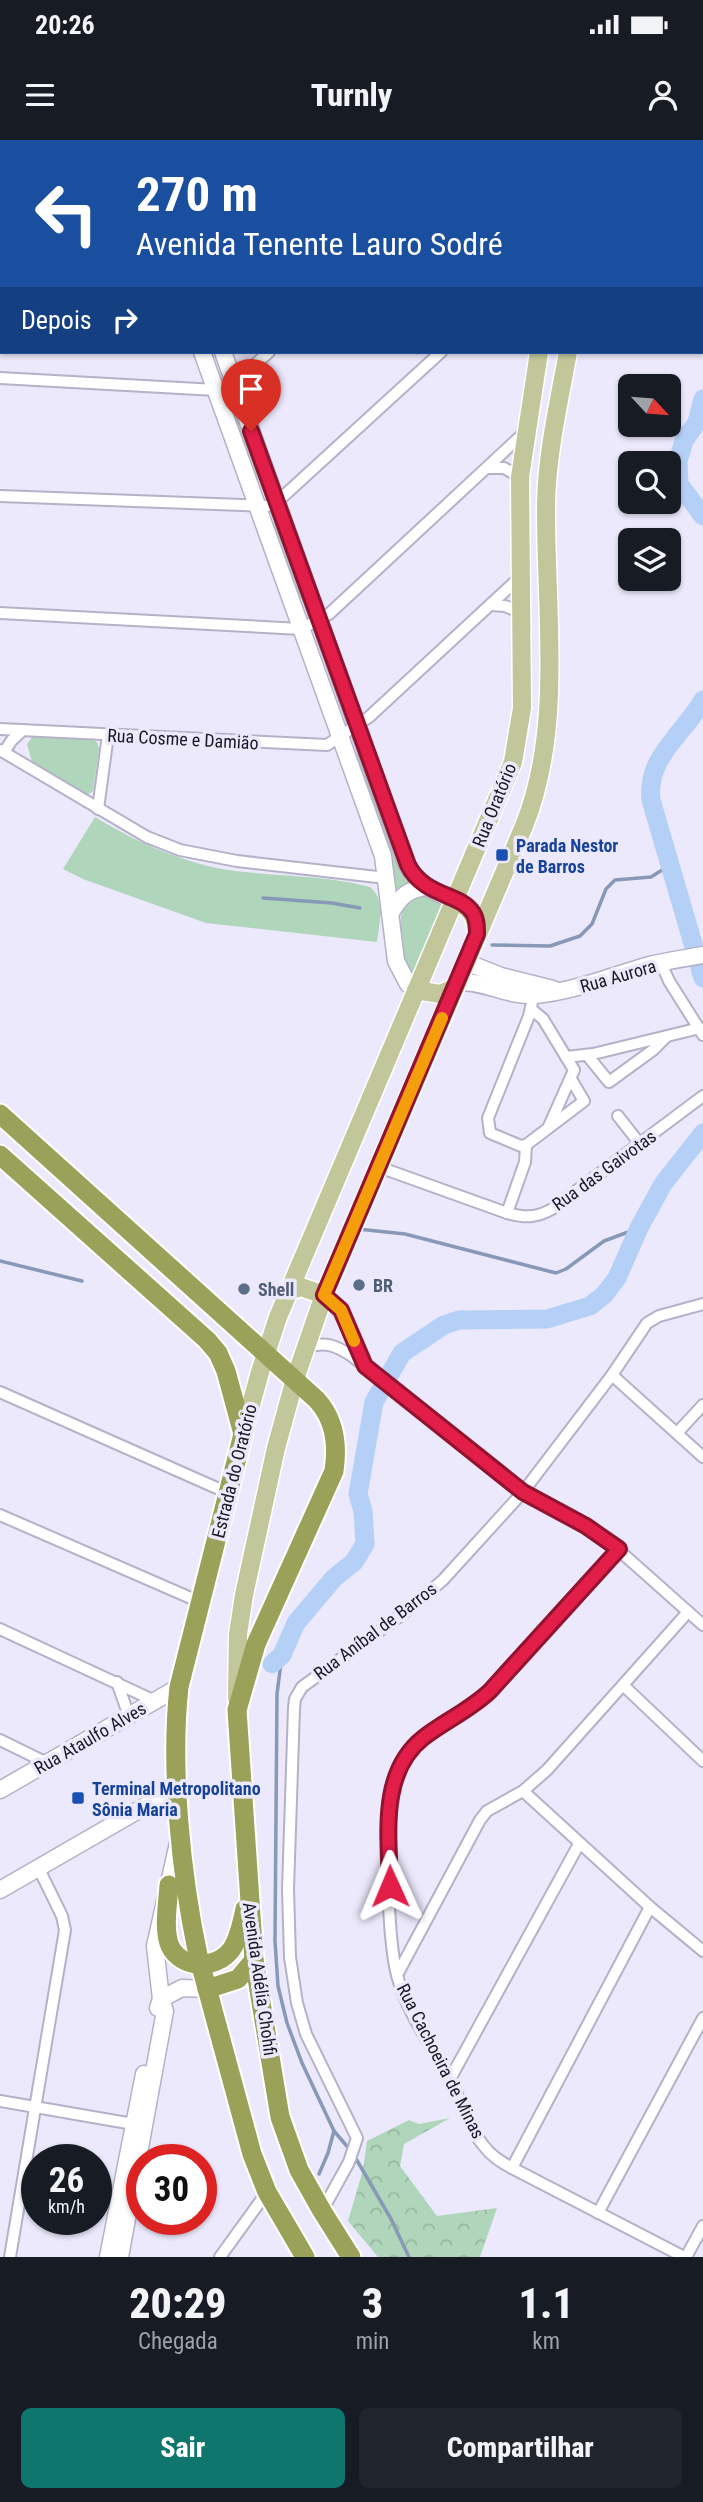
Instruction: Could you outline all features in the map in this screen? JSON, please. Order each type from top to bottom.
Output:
[{"type":"highway","points":[[0,1114],[317,1399],[328,1414],[336,1441],[334,1471],[256,1644],[237,1710]]},
{"type":"highway","points":[[0,1156],[218,1353],[226,1371],[243,1434]]},
{"type":"highway","name":"Estrada do Oratório","points":[[178,1804],[176,1721],[179,1687],[243,1434]]},
{"type":"highway","name":"Avenida Adélia Chohfi","points":[[237,1710],[254,1960],[280,2117],[299,2170],[351,2257]]},
{"type":"highway","points":[[178,1804],[189,1910],[200,1965],[253,2154],[267,2192],[305,2257]]},
{"type":"highway","points":[[169,1885],[169,1944],[183,1960],[200,1965],[221,1959],[235,1944],[248,1891]]},
{"type":"highway","points":[[207,1989],[238,1979],[254,1960]]},
{"type":"main road","name":"Rua Oratório","points":[[315,1229],[503,789],[517,744],[522,708],[520,477],[539,354]]},
{"type":"main road","name":"Rua Oratório","points":[[352,1228],[531,808],[545,754],[548,704],[547,486],[554,427],[568,354]]},
{"type":"main road","points":[[455,901],[466,905],[474,913],[477,934]]},
{"type":"main road","points":[[416,989],[440,994],[455,986]]},
{"type":"main road","name":"Estrada do Oratório","points":[[237,1684],[238,1634],[244,1595],[276,1448],[305,1348],[352,1228]]},
{"type":"main road","name":"Estrada do Oratório","points":[[243,1434],[265,1353],[315,1229]]},
{"type":"main road","points":[[289,1291],[302,1287],[324,1295]]},
{"type":"main road","name":"Avenida Adélia Chohfi","points":[[237,1684],[237,1710]]},
{"type":"street","points":[[203,354],[383,856],[396,961],[408,984],[416,989]]},
{"type":"street","points":[[224,354],[408,865],[411,872],[427,887],[455,901]]},
{"type":"street","points":[[0,378],[216,390],[234,383],[267,354]]},
{"type":"street","points":[[0,496],[257,507],[277,502],[439,354]]},
{"type":"street","points":[[0,613],[302,629],[319,620],[525,432]]},
{"type":"street","points":[[487,468],[504,468],[520,477]]},
{"type":"street","points":[[340,737],[357,725],[519,578]]},
{"type":"street","points":[[491,605],[505,606],[520,612]]},
{"type":"street","name":"Rua Cosme e Damião","points":[[0,729],[322,746],[340,737]]},
{"type":"street","points":[[23,730],[2,751],[147,837],[191,853],[237,861],[386,878]]},
{"type":"street","points":[[98,809],[108,735]]},
{"type":"street","points":[[390,914],[397,902],[409,891],[427,887]]},
{"type":"street","points":[[566,1057],[701,1032],[669,981],[682,959]]},
{"type":"street","name":"Rua Aurora","points":[[455,986],[470,982],[511,994],[534,996],[682,959]]},
{"type":"street","name":"Rua Aurora","points":[[466,962],[501,976],[534,996]]},
{"type":"street","points":[[534,996],[543,1019],[575,1070],[548,1128]]},
{"type":"street","points":[[534,996],[488,1118],[488,1127],[494,1136],[521,1146],[526,1145],[584,1101],[571,1079]]},
{"type":"street","points":[[587,1055],[609,1082],[653,1050],[666,1037]]},
{"type":"street","name":"Rua das Gaivotas","points":[[379,1167],[506,1213],[523,1218],[534,1217],[552,1209],[703,1096]]},
{"type":"street","points":[[618,1116],[640,1144]]},
{"type":"street","points":[[506,1213],[525,1162],[526,1145]]},
{"type":"street","points":[[324,1295],[341,1310],[369,1369]]},
{"type":"street","name":"Rua Aníbal de Barros","points":[[322,2211],[349,2162],[357,2138],[356,2131],[306,2034],[297,2003],[290,1957],[288,1889],[295,1699],[302,1687],[313,1677],[404,1613],[443,1580],[523,1492],[648,1323],[659,1316],[703,1304]]},
{"type":"street","points":[[305,1348],[332,1344],[369,1369],[523,1492],[586,1526],[619,1549],[703,1625]]},
{"type":"street","points":[[612,1374],[703,1457]]},
{"type":"street","points":[[0,1392],[228,1493]]},
{"type":"street","points":[[677,1433],[703,1405]]},
{"type":"street","points":[[0,1515],[200,1602]]},
{"type":"street","name":"Rua Cachoeira de Minas","points":[[619,1549],[490,1691],[423,1738],[400,1765],[393,1786],[389,1815],[390,1933],[403,1995],[482,2143],[498,2161],[685,2257]]},
{"type":"street","points":[[397,1975],[480,1820],[498,1804],[523,1791],[547,1770],[688,1612]]},
{"type":"street","points":[[0,1629],[155,1701]]},
{"type":"street","points":[[117,1682],[129,1716]]},
{"type":"street","points":[[624,1686],[703,1761]]},
{"type":"street","name":"Rua Ataulfo Alves","points":[[0,1790],[179,1687]]},
{"type":"street","points":[[0,1740],[47,1763]]},
{"type":"street","points":[[523,1791],[650,1908],[703,1951]]},
{"type":"street","points":[[0,1889],[149,1804],[158,1801],[178,1804]]},
{"type":"street","points":[[120,2257],[154,2019],[161,1999],[155,1946],[180,1832]]},
{"type":"street","points":[[450,2079],[579,1844]]},
{"type":"street","points":[[10,2257],[65,1930],[62,1916],[38,1867]]},
{"type":"street","points":[[512,2168],[650,1908]]},
{"type":"street","points":[[161,1999],[182,1988],[207,1989]]},
{"type":"street","points":[[598,2213],[703,2018]]},
{"type":"street","points":[[0,2101],[140,2125]]},
{"type":"street","points":[[108,2257],[140,2125]]},
{"type":"street","points":[[220,2257],[267,2192]]},
{"type":"street","points":[[685,2257],[703,2226]]},
{"type":"green space","points":[[234,405],[262,478],[260,481],[255,480],[229,406]]},
{"type":"green space","points":[[276,520],[305,595],[302,599],[298,598],[271,525]]},
{"type":"green space","points":[[33,736],[91,739],[97,742],[99,749],[93,791],[89,794],[82,793],[32,762],[27,744]]},
{"type":"green space","points":[[361,753],[409,879],[400,890],[395,888],[388,854],[355,757]]},
{"type":"green space","points":[[95,817],[127,835],[199,864],[235,871],[321,878],[370,887],[380,905],[377,942],[206,923],[83,879],[63,869]]},
{"type":"green space","points":[[419,896],[433,897],[443,908],[416,974],[410,969],[402,952],[400,929],[405,902]]},
{"type":"green space","points":[[450,2118],[404,2144],[400,2166],[437,2216],[497,2208],[480,2257],[378,2257],[348,2221],[363,2170],[367,2141],[409,2120],[419,2124]]},
{"type":"waterway","points":[[703,399],[697,422],[684,441],[678,461],[679,484],[703,516]]},
{"type":"waterway","points":[[703,700],[660,758],[651,785],[651,800],[703,978]]},
{"type":"waterway","points":[[492,945],[550,946],[580,936],[592,924],[606,889],[615,880],[651,877],[670,865]]},
{"type":"waterway","points":[[263,898],[332,903],[360,908]]},
{"type":"waterway","points":[[272,1664],[282,1655],[296,1623],[334,1578],[354,1562],[365,1544],[363,1511],[358,1494],[374,1402],[402,1353],[444,1325],[459,1320],[547,1319],[590,1306],[604,1295],[617,1278],[639,1228],[663,1184],[703,1133]]},
{"type":"waterway","points":[[358,1229],[405,1234],[556,1273],[566,1269],[604,1241],[639,1228]]},
{"type":"waterway","points":[[0,1261],[82,1281]]},
{"type":"waterway","points":[[282,1655],[277,1694],[275,1941],[278,1986],[287,2023],[302,2063],[334,2131],[351,2151]]},
{"type":"waterway","points":[[319,2174],[334,2131]]},
{"type":"waterway","points":[[355,2157],[391,2219],[409,2257]]},
{"type":"slow traffic","points":[[354,1341],[341,1310],[324,1295],[442,1018]]},
{"type":"place","name":"Parada Nestor de Barros","points":[[502,855]]},
{"type":"place","name":"BR","points":[[359,1285]]},
{"type":"place","name":"Shell","points":[[244,1289]]},
{"type":"place","name":"Terminal Metropolitano Sônia Maria","points":[[78,1798]]},
{"type":"route","points":[[251,431],[411,872],[427,887],[466,905],[476,918],[477,934],[324,1295],[341,1310],[365,1366],[523,1492],[586,1526],[619,1549],[490,1691],[423,1738],[400,1765],[396,1772],[389,1815],[390,1886]]}]
